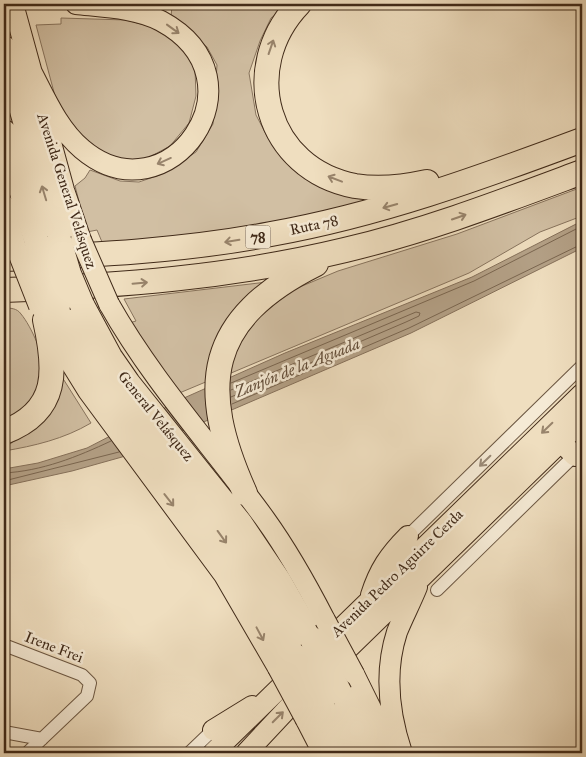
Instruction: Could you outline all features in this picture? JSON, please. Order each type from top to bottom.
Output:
[{"type":"highway","points":[[299,4],[281,26],[273,40],[265,69],[265,84],[269,110],[274,123],[302,161],[328,177],[355,186],[371,188],[407,186],[503,169]]},
{"type":"highway","name":"General Velásquez","points":[[4,48],[30,241],[69,274],[82,305],[110,357],[124,411]]},
{"type":"highway","name":"General Velásquez","points":[[4,132],[47,310],[160,455],[246,571],[286,662],[315,715],[346,753]]},
{"type":"highway","name":"Ruta 78","points":[[30,241],[147,251],[272,234],[392,206],[582,140]]},
{"type":"highway","name":"Ruta 78","points":[[4,290],[100,286],[182,278],[237,271],[345,250],[437,225],[582,172]]},
{"type":"highway","points":[[245,493],[231,460],[220,422],[217,380],[229,339],[251,306],[282,282],[345,250]]},
{"type":"highway","points":[[4,432],[29,419],[46,398],[51,382],[52,362],[47,310]]},
{"type":"highway","name":"General Velásquez","points":[[160,455],[221,497],[319,629],[340,693],[371,753]]},
{"type":"main road","name":"Avenida General Velásquez","points":[[13,4],[29,67],[30,241]]},
{"type":"main road","points":[[29,67],[63,128],[83,150],[105,164],[121,168],[149,167],[171,159],[190,142],[204,120],[209,95],[204,68],[192,46],[172,28],[145,15],[76,4]]},
{"type":"main road","name":"Avenida General Velásquez","points":[[4,205],[30,241],[109,304],[136,350],[168,395],[245,493],[299,570],[319,629],[354,674],[393,753]]},
{"type":"main road","name":"Avenida Pedro Aguirre Cerda","points":[[213,753],[582,394]]},
{"type":"main road","name":"Avenida Pedro Aguirre Cerda","points":[[246,753],[280,715],[422,575],[572,449],[582,421]]},
{"type":"main road","points":[[370,599],[381,567],[389,555],[408,536]]},
{"type":"main road","points":[[402,753],[391,704],[390,664],[398,632],[422,575]]},
{"type":"main road","points":[[213,730],[232,717],[274,694]]},
{"type":"main road","points":[[315,715],[323,753]]},
{"type":"street","name":"Avenida Pedro Aguirre Cerda","points":[[408,536],[582,366]]},
{"type":"street","name":"Avenida Pedro Aguirre Cerda","points":[[437,590],[572,449]]},
{"type":"street","name":"Irene Frei","points":[[4,645],[82,675],[90,683],[87,696],[42,739]]},
{"type":"street","points":[[189,753],[213,730]]},
{"type":"street","points":[[4,732],[42,739]]},
{"type":"street","points":[[27,753],[42,739]]},
{"type":"shaded area","points":[[172,4],[290,4],[271,18],[260,41],[249,73],[256,115],[268,138],[291,165],[319,187],[355,197],[389,199],[297,222],[182,239],[102,242],[97,230],[87,232],[75,186],[85,178],[90,170],[120,181],[139,182],[162,174],[196,152],[213,124],[217,65],[207,47],[171,18]]},
{"type":"shaded area","points":[[61,18],[126,20],[156,28],[182,46],[195,69],[196,96],[189,123],[170,146],[146,159],[118,162],[78,139],[55,96],[36,25],[61,24]]},
{"type":"shaded area","points":[[582,187],[582,216],[540,232],[469,273],[224,376],[235,337],[283,294],[338,271],[457,234]]},
{"type":"shaded area","points":[[267,282],[208,381],[177,394],[129,323],[136,321],[124,299]]},
{"type":"shaded area","points":[[4,308],[18,311],[25,319],[40,351],[43,374],[38,389],[33,396],[4,423]]},
{"type":"shaded area","points":[[62,377],[91,423],[81,429],[49,441],[4,451],[4,446],[10,444],[38,424],[51,410]]},
{"type":"water","name":"Zanjón de la Aguada","points":[[582,221],[582,248],[411,333],[122,457],[72,471],[4,486],[4,469],[38,463],[87,448],[184,398],[285,353],[472,277]]}]
